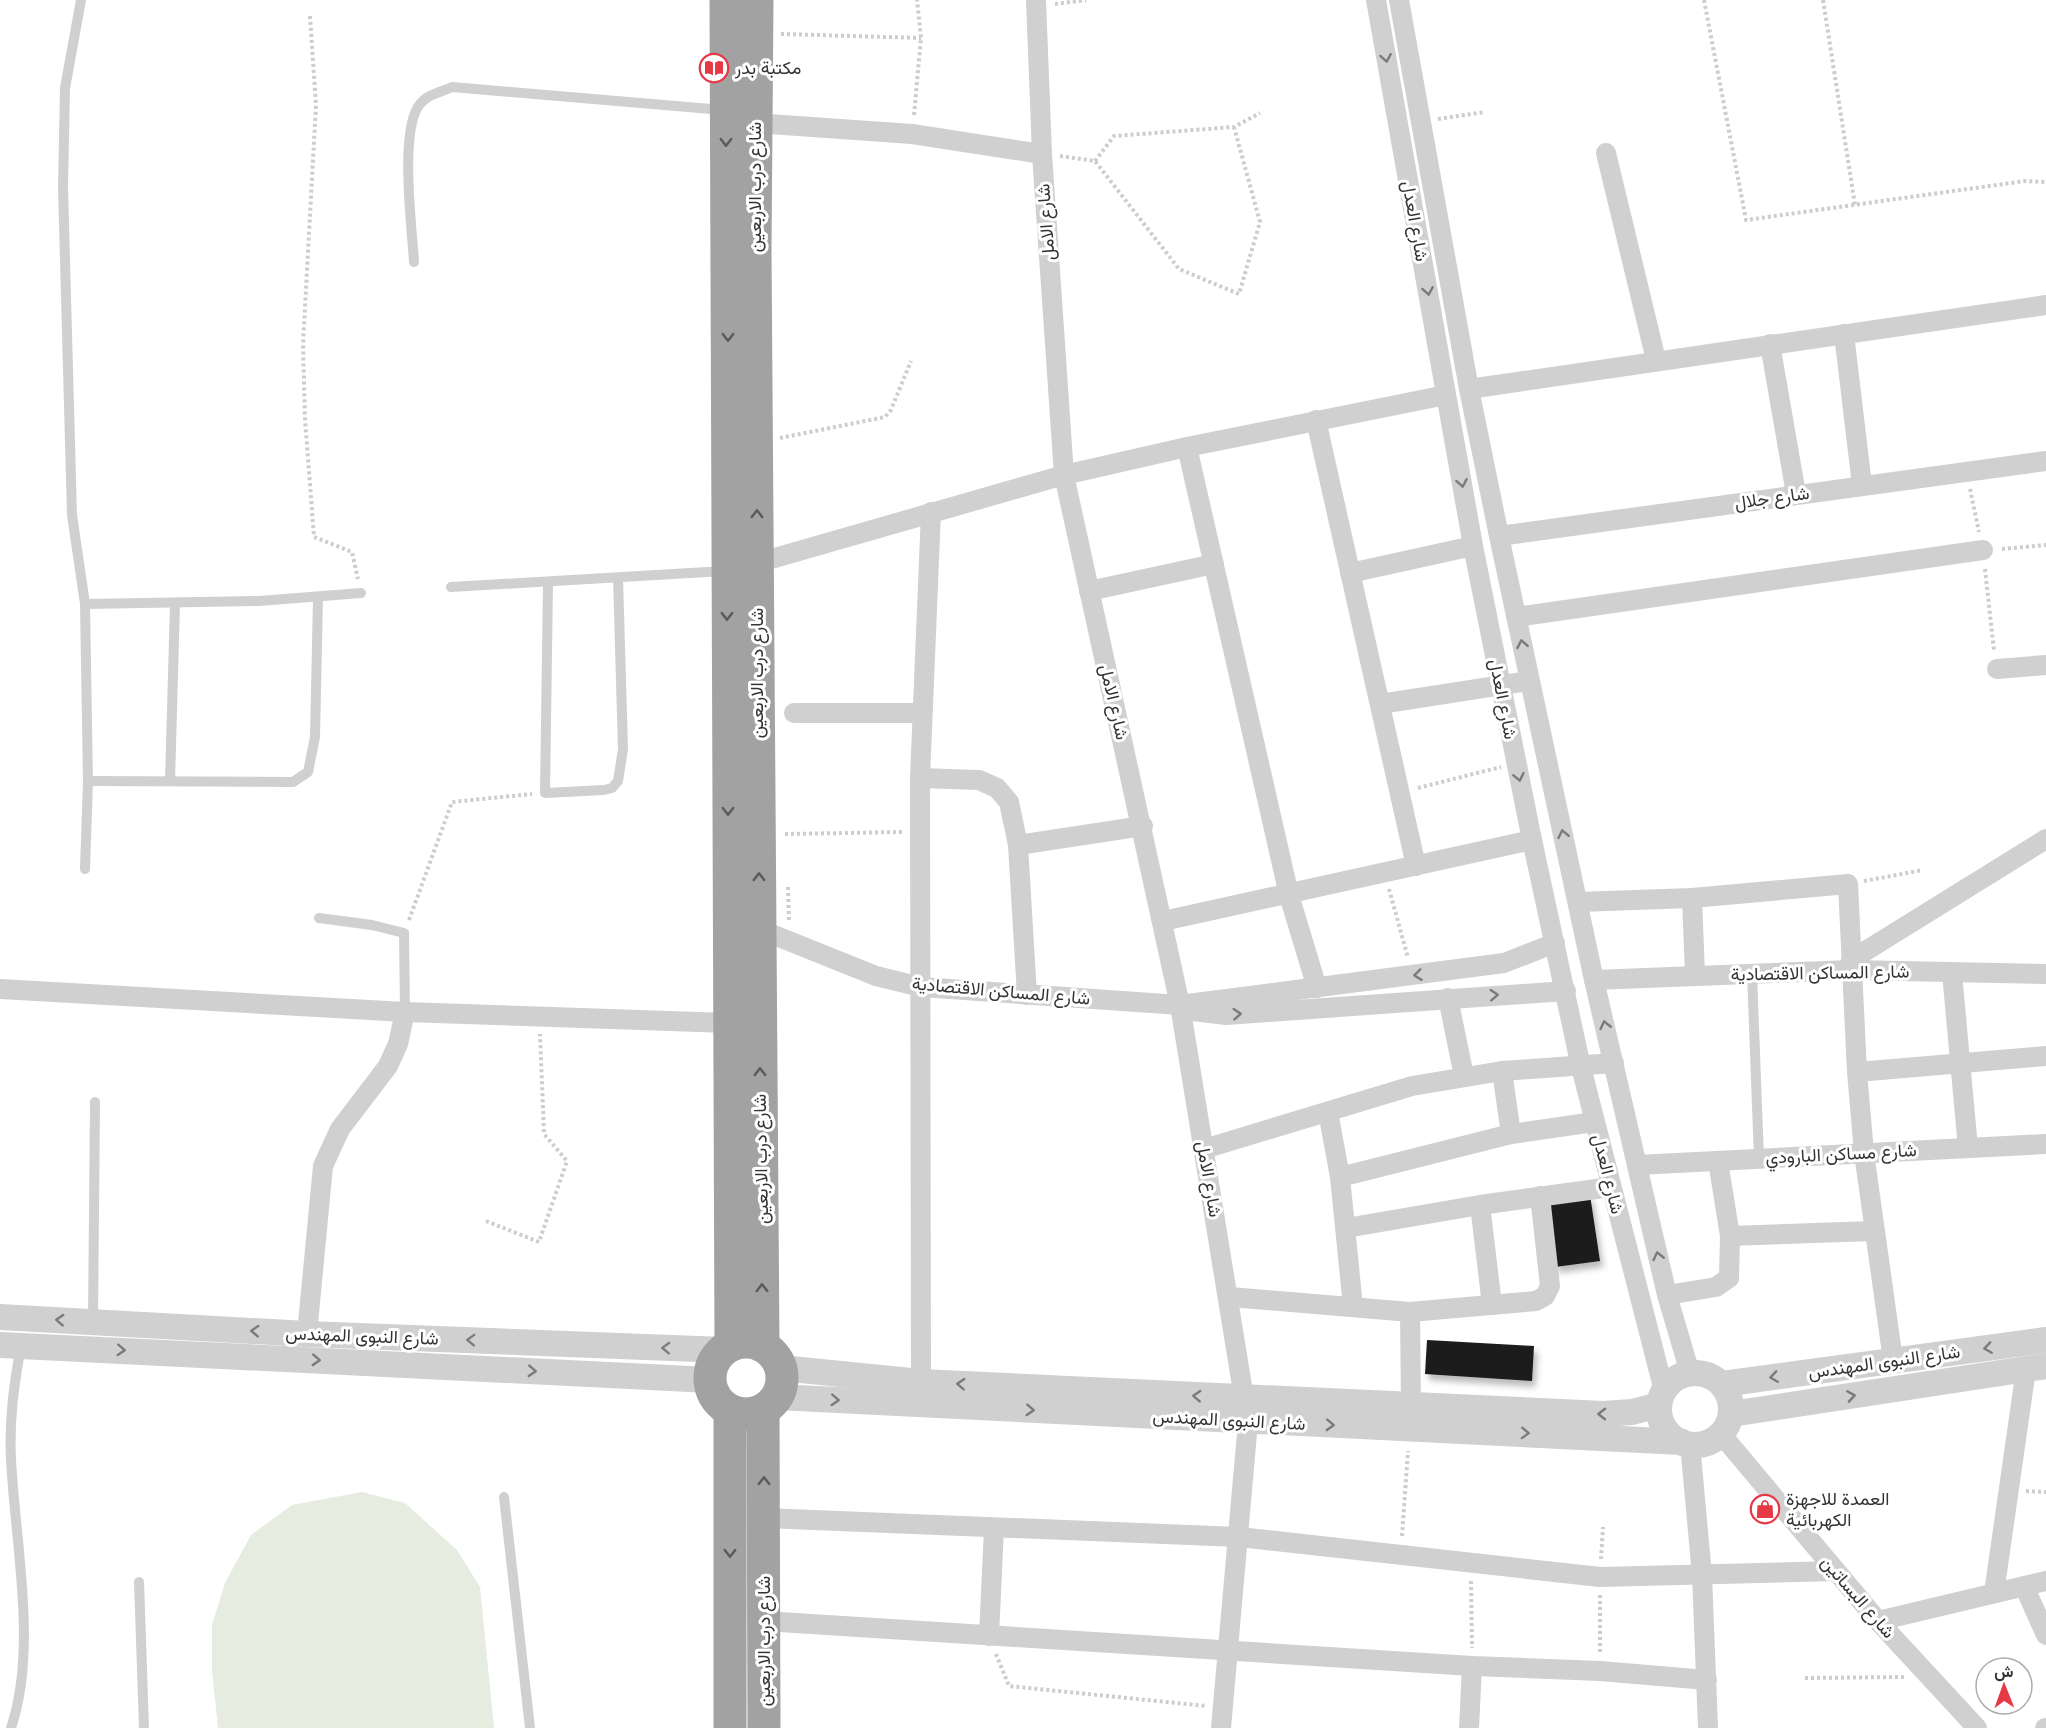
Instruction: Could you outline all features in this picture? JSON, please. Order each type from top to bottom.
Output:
[{"type":"highway","name":"شارع درب الاربعين","points":[[726,0],[726,110],[741,205],[742,567],[728,1023],[757,1369],[764,1518],[764,1728]]},
{"type":"highway","name":"شارع درب الاربعين","points":[[741,205],[756,123],[757,0]]},
{"type":"highway","name":"شارع درب الاربعين","points":[[741,249],[756,443],[742,567],[759,929],[757,1369]]},
{"type":"highway","points":[[711,1368],[757,1369],[753,1414],[730,1411],[716,1398],[710,1380],[711,1368]]},
{"type":"highway","name":"شارع درب الاربعين","points":[[730,1411],[730,1728]]},
{"type":"street","name":"شارع العدل","points":[[1376,0],[1500,686],[1581,1067],[1662,1398]]},
{"type":"street","name":"شارع العدل","points":[[1399,0],[1469,389],[1529,681],[1594,980],[1667,1295],[1690,1373]]},
{"type":"street","name":"شارع الامل","points":[[1036,4],[1042,154],[1064,475],[1143,826],[1180,1005],[1230,1297],[1246,1410],[1239,1536],[1221,1728]]},
{"type":"street","points":[[756,123],[912,134],[1042,154]]},
{"type":"street","points":[[1606,153],[1656,360]]},
{"type":"street","points":[[1469,389],[2046,305]]},
{"type":"street","points":[[1844,334],[1862,485]]},
{"type":"street","points":[[1770,344],[1796,494]]},
{"type":"street","points":[[742,567],[1064,475],[1187,447],[1446,394]]},
{"type":"street","points":[[1316,420],[1416,866]]},
{"type":"street","points":[[1187,447],[1289,895],[1317,988]]},
{"type":"street","name":"شارع جلال","points":[[1499,536],[2046,461]]},
{"type":"street","points":[[921,1382],[920,778],[931,512]]},
{"type":"street","points":[[1350,573],[1473,546]]},
{"type":"street","points":[[1516,617],[1983,550]]},
{"type":"street","points":[[1089,591],[1214,564]]},
{"type":"street","points":[[1996,669],[2046,665]]},
{"type":"street","points":[[1380,704],[1529,681]]},
{"type":"street","points":[[794,713],[922,713]]},
{"type":"street","points":[[920,778],[979,780],[997,788],[1009,802],[1018,845],[1028,995]]},
{"type":"street","points":[[1018,845],[1143,826]]},
{"type":"street","points":[[1851,965],[2046,838]]},
{"type":"street","points":[[1163,921],[1532,840]]},
{"type":"street","points":[[1578,902],[1692,898],[1848,884],[1857,1072],[1864,1153],[1873,1231],[1893,1360]]},
{"type":"street","points":[[1692,898],[1695,975]]},
{"type":"street","name":"شارع المساكن الاقتصادية","points":[[759,929],[876,976],[921,987],[1180,1005],[1504,963],[1555,943]]},
{"type":"street","name":"شارع المساكن الاقتصادية","points":[[1594,980],[1752,973],[1851,965],[1952,973],[2046,974]]},
{"type":"street","points":[[1952,973],[1968,1148]]},
{"type":"street","points":[[0,989],[405,1012],[728,1023]]},
{"type":"street","name":"شارع المساكن الاقتصادية","points":[[1180,1005],[1193,1011],[1226,1015],[1448,998],[1566,992]]},
{"type":"street","points":[[1448,998],[1464,1076]]},
{"type":"street","points":[[307,1334],[323,1166],[340,1129],[388,1066],[398,1044],[405,1012]]},
{"type":"street","points":[[1857,1072],[2046,1056]]},
{"type":"street","points":[[1204,1149],[1412,1086],[1502,1071],[1614,1063]]},
{"type":"street","points":[[1502,1071],[1511,1134]]},
{"type":"street","points":[[1329,1112],[1340,1177],[1353,1307]]},
{"type":"street","points":[[1340,1177],[1511,1134],[1594,1122]]},
{"type":"street","name":"شارع مساكن البارودي","points":[[1637,1165],[2046,1144]]},
{"type":"street","points":[[1667,1295],[1716,1287],[1727,1281],[1730,1273],[1730,1236],[1718,1161]]},
{"type":"street","points":[[1346,1228],[1480,1205],[1611,1187]]},
{"type":"street","points":[[1230,1297],[1410,1312],[1536,1301],[1548,1291],[1550,1286],[1539,1196]]},
{"type":"street","points":[[1480,1205],[1492,1305]]},
{"type":"street","points":[[1730,1236],[1873,1231]]},
{"type":"street","points":[[1410,1312],[1410,1418]]},
{"type":"street","points":[[11,1317],[11,1345]]},
{"type":"street","name":"شارع النبوى المهندس","points":[[11,1317],[307,1334],[1246,1410]]},
{"type":"street","name":"شارع النبوى المهندس","points":[[1722,1384],[2046,1340]]},
{"type":"street","name":"شارع النبوى المهندس","points":[[11,1345],[710,1380]]},
{"type":"street","points":[[1994,1593],[2036,1368]]},
{"type":"street","name":"شارع النبوى المهندس","points":[[1726,1424],[2036,1368]]},
{"type":"street","name":"شارع النبوى المهندس","points":[[757,1369],[1246,1410],[1410,1418],[1686,1443]]},
{"type":"street","points":[[1690,1373],[1702,1373],[1722,1384],[1730,1399],[1726,1424],[1702,1444],[1686,1443],[1664,1427],[1662,1398],[1679,1376],[1690,1373]]},
{"type":"street","name":"شارع النبوى المهندس","points":[[1410,1418],[1632,1412],[1662,1398]]},
{"type":"street","name":"شارع البساتين","points":[[1726,1424],[1835,1571],[1928,1677],[1977,1728]]},
{"type":"street","points":[[1686,1443],[1702,1575],[1708,1728]]},
{"type":"street","points":[[764,1518],[1239,1536],[1600,1576],[1835,1571]]},
{"type":"street","points":[[989,1636],[994,1528]]},
{"type":"street","points":[[1878,1621],[2046,1581]]},
{"type":"street","points":[[2024,1586],[2046,1635]]},
{"type":"street","points":[[764,1621],[1472,1666],[1600,1671],[1707,1680]]},
{"type":"street","points":[[1469,1728],[1472,1666]]},
{"type":"lane","points":[[81,0],[64,88],[63,187],[72,515],[85,604],[88,781],[85,869]]},
{"type":"lane","points":[[414,262],[408,155],[418,106],[428,96],[452,87],[726,110]]},
{"type":"lane","points":[[451,587],[548,583],[742,567]]},
{"type":"lane","points":[[548,583],[545,793],[612,788],[621,770],[623,749],[618,578]]},
{"type":"lane","points":[[85,604],[175,604],[318,598],[361,593]]},
{"type":"lane","points":[[88,781],[246,784],[293,782],[308,772],[315,737],[318,598]]},
{"type":"lane","points":[[170,781],[175,604]]},
{"type":"lane","points":[[319,918],[372,925],[404,933],[405,1012]]},
{"type":"lane","points":[[1752,973],[1759,1159]]},
{"type":"lane","points":[[93,1322],[95,1102]]},
{"type":"lane","points":[[11,1345],[11,1460],[20,1560],[22,1684],[11,1728]]},
{"type":"lane","points":[[504,1497],[530,1728]]},
{"type":"lane","points":[[139,1582],[144,1728]]},
{"type":"path","points":[[912,134],[921,38],[917,0]]},
{"type":"path","points":[[1036,4],[1086,0]]},
{"type":"path","points":[[1704,0],[1746,220],[2025,182],[2046,182]]},
{"type":"path","points":[[1823,0],[1855,205]]},
{"type":"path","points":[[310,16],[316,105],[303,344],[305,419],[314,537],[352,552],[361,593]]},
{"type":"path","points":[[756,33],[921,38]]},
{"type":"path","points":[[1420,121],[1485,112]]},
{"type":"path","points":[[1095,161],[1114,136],[1234,127],[1260,114]]},
{"type":"path","points":[[1042,154],[1095,161],[1179,269],[1239,294],[1260,222],[1234,127]]},
{"type":"path","points":[[756,443],[885,417],[891,410],[911,361]]},
{"type":"path","points":[[1983,550],[2046,545]]},
{"type":"path","points":[[1400,792],[1516,763]]},
{"type":"path","points":[[404,933],[452,802],[545,793]]},
{"type":"path","points":[[786,844],[785,834],[920,832]]},
{"type":"path","points":[[1848,884],[1923,870]]},
{"type":"path","points":[[1385,873],[1412,976]]},
{"type":"path","points":[[787,877],[790,943]]},
{"type":"path","points":[[486,1221],[539,1242],[567,1161],[544,1134],[540,1017]]},
{"type":"path","points":[[1400,1554],[1410,1418]]},
{"type":"path","points":[[1600,1671],[1600,1576],[1603,1527]]},
{"type":"path","points":[[1470,1562],[1472,1666]]},
{"type":"path","points":[[989,1636],[1009,1686],[1224,1708]]},
{"type":"path","points":[[1805,1678],[1928,1677]]},
{"type":"shaded area","points":[[362,1492],[405,1503],[457,1550],[480,1587],[494,1728],[218,1728],[212,1670],[212,1625],[225,1583],[251,1535],[292,1505]]},
{"type":"building","points":[[1590,1195],[1600,1261],[1555,1267],[1545,1202]]},
{"type":"building","points":[[1427,1340],[1534,1346],[1532,1381],[1425,1374]]},
{"type":"place","name":"مكتبة بدر","points":[[714,68]]},
{"type":"place","name":"العمدة للاجهزة الكهربائية","points":[[1765,1509]]}]
